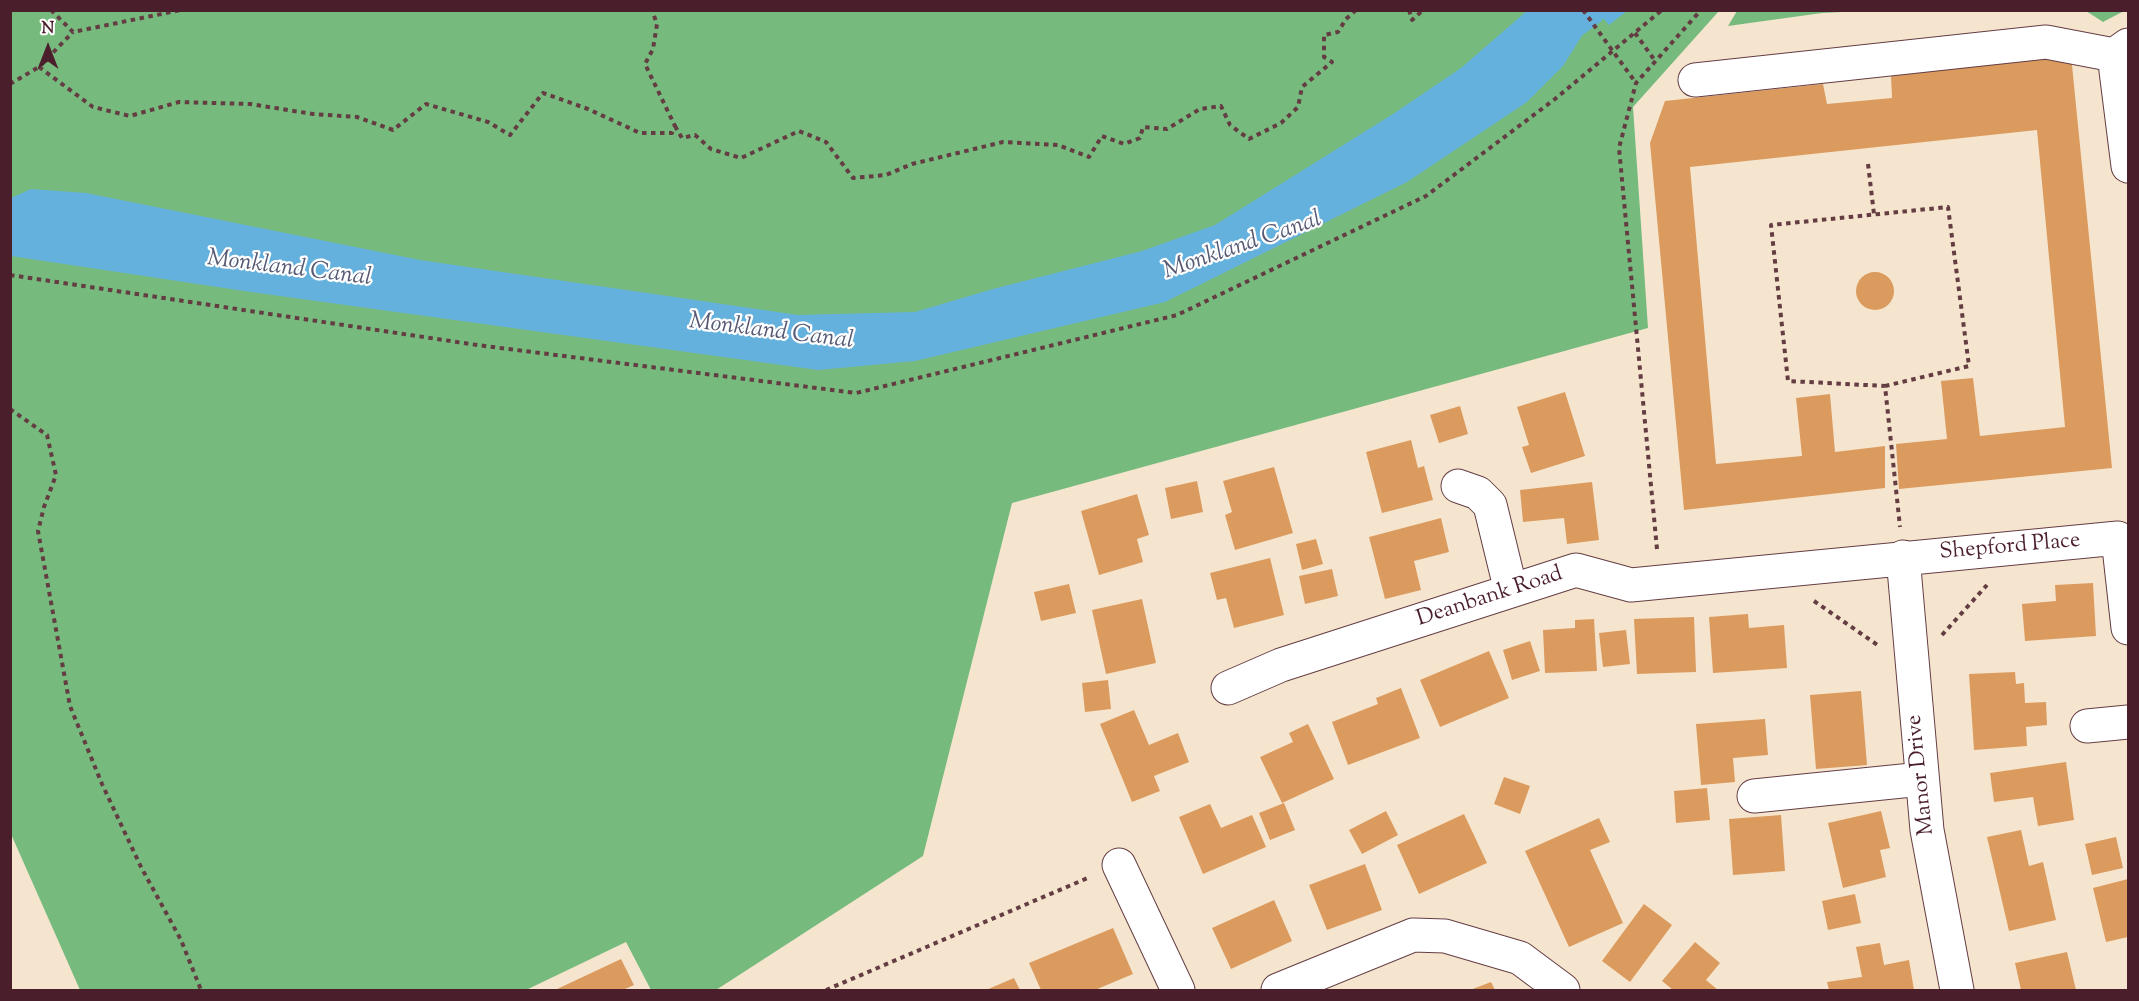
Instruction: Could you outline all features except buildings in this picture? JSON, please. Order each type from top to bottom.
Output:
[{"type":"street","points":[[1695,80],[2046,42],[2121,50],[2128,166]]},
{"type":"street","points":[[1458,486],[1478,493],[1490,506],[1511,591]]},
{"type":"street","name":"Shepford Place","points":[[1903,558],[2123,536],[2128,628]]},
{"type":"street","name":"Deanbank Road","points":[[1228,688],[1281,665],[1576,570],[1631,585],[1903,558]]},
{"type":"street","name":"Manor Drive","points":[[1903,558],[1926,830],[1957,990]]},
{"type":"street","points":[[2087,726],[2128,722]]},
{"type":"street","points":[[1754,796],[1922,778]]},
{"type":"street","points":[[1119,865],[1178,990]]},
{"type":"street","points":[[1278,990],[1413,935],[1445,936],[1520,958],[1563,990]]},
{"type":"path","points":[[51,10],[73,32]]},
{"type":"path","points":[[10,84],[39,67],[73,32],[181,10]]},
{"type":"path","points":[[652,10],[657,24],[653,49],[645,64],[682,138],[695,135],[711,149],[741,158],[799,131],[826,142],[853,178],[886,175],[912,164],[1003,142],[1058,145],[1089,157],[1102,136],[1124,144],[1140,138],[1143,127],[1167,129],[1200,109],[1221,106],[1230,125],[1249,140],[1281,123],[1298,107],[1302,87],[1332,62],[1324,57],[1324,35],[1338,32],[1346,19],[1356,10]]},
{"type":"path","points":[[1409,10],[1412,20],[1423,10]]},
{"type":"path","points":[[1583,10],[1636,83]]},
{"type":"path","points":[[10,275],[477,345],[856,393],[1177,315],[1426,196],[1555,99],[1662,10]]},
{"type":"path","points":[[1660,583],[1619,147],[1636,83],[1701,10]]},
{"type":"path","points":[[1635,33],[1656,62]]},
{"type":"path","points":[[39,67],[93,107],[130,116],[179,102],[250,104],[313,114],[357,117],[393,130],[426,104],[488,122],[510,135],[543,93],[588,109],[640,133],[672,133],[675,126]]},
{"type":"path","points":[[1868,164],[1874,213]]},
{"type":"path","points":[[1948,207],[1969,366],[1885,386],[1788,381],[1771,225],[1948,207]]},
{"type":"path","points":[[1885,386],[1903,558]]},
{"type":"path","points":[[10,409],[47,435],[54,465],[56,475],[38,531],[70,706],[102,784],[141,867],[181,940],[201,990]]},
{"type":"path","points":[[826,990],[1119,865]]},
{"type":"green space","points":[[10,11],[1719,11],[1633,107],[1648,328],[1012,503],[923,856],[716,990],[651,990],[626,942],[526,990],[80,990],[11,834]]},
{"type":"green space","points":[[1737,11],[1864,11],[1822,13],[1728,26]]},
{"type":"green space","points":[[2086,11],[2124,11],[2103,22]]},
{"type":"water","points":[[1528,10],[1566,11],[1583,34],[1563,66],[1527,102],[1407,182],[1165,302],[915,361],[818,370],[251,292],[11,256],[11,198],[31,189],[86,193],[420,260],[798,315],[915,312],[993,289],[1142,251],[1215,225],[1393,114],[1461,68]]},
{"type":"water","points":[[1597,11],[1627,11],[1609,25]]},
{"type":"waterway","name":"Monkland Canal","points":[[1536,48],[1589,10]]}]
